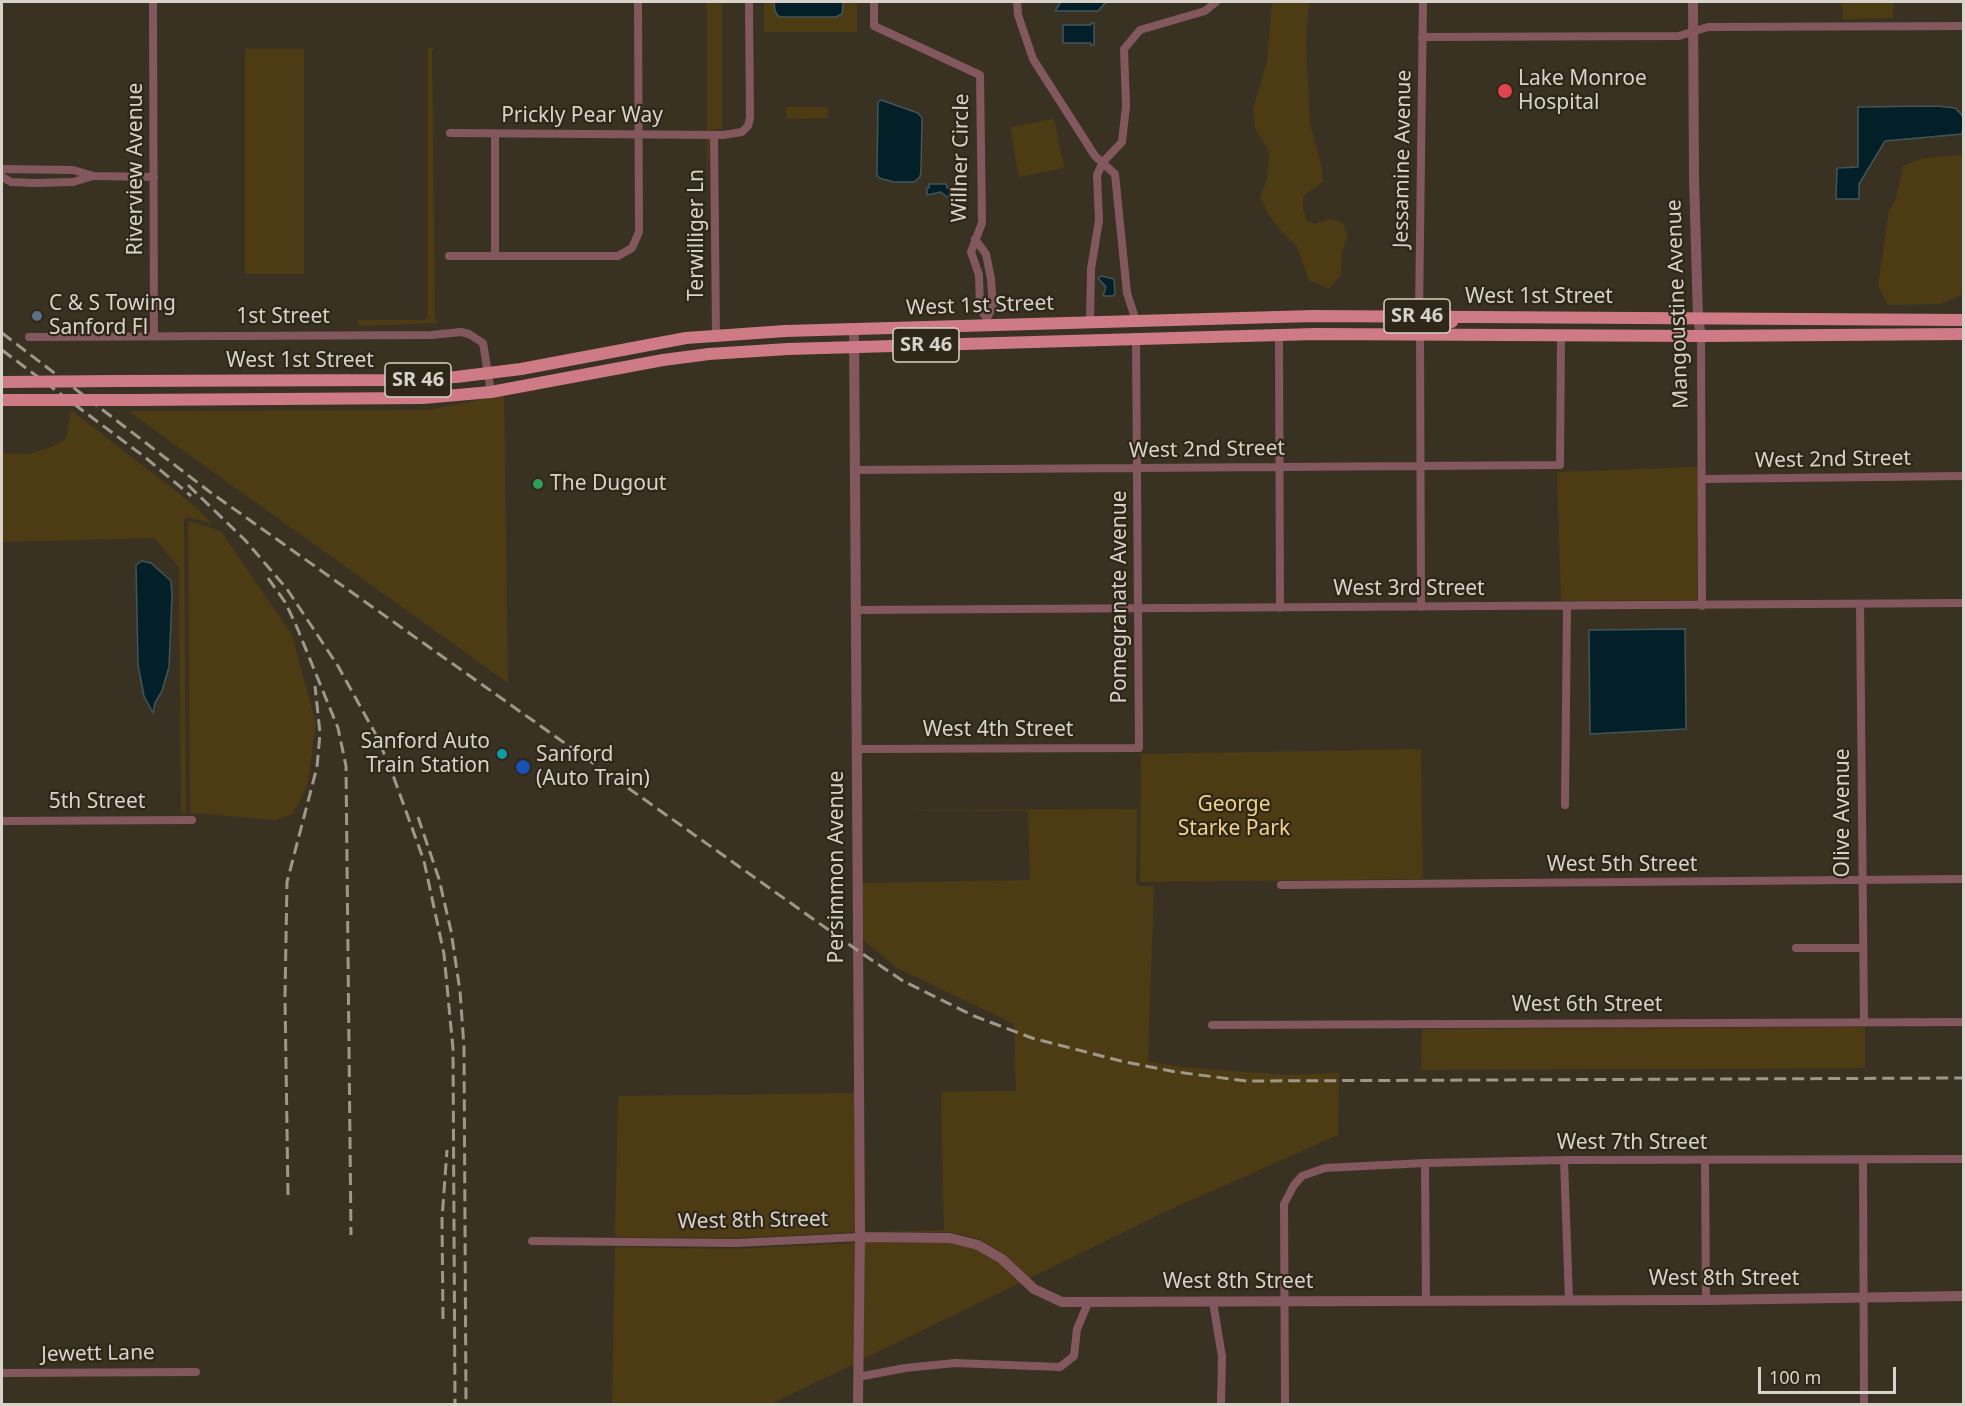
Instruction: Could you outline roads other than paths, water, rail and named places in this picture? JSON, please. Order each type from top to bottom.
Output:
[{"type":"main road","name":"West 1st Street","points":[[3,382],[411,380],[490,374],[652,343],[716,335],[987,322],[1090,322],[1301,316],[1964,320]]},
{"type":"main road","points":[[1350,334],[1368,328],[1402,327],[1419,316]]},
{"type":"main road","points":[[1420,334],[1432,325],[1449,323],[1467,316]]},
{"type":"main road","points":[[1137,339],[1138,335],[1148,328],[1170,327],[1182,319]]},
{"type":"main road","name":"West 1st Street","points":[[2,400],[423,398],[491,392],[691,356],[854,347],[1279,334],[1701,336],[1964,334]]},
{"type":"street","name":"Riverview Avenue","points":[[153,2],[154,336]]},
{"type":"street","points":[[449,256],[618,256],[632,248],[639,232],[638,2]]},
{"type":"street","name":"Prickly Pear Way","points":[[450,134],[714,135],[738,133],[748,126],[750,118],[749,2]]},
{"type":"street","name":"Willner Circle","points":[[874,2],[874,26],[980,75],[982,223],[971,252],[979,274],[980,309],[987,322]]},
{"type":"street","points":[[1017,2],[1018,15],[1033,59],[1095,156],[1115,174],[1127,293],[1136,321]]},
{"type":"street","points":[[1090,322],[1091,269],[1099,220],[1097,175],[1103,162],[1122,142],[1126,106],[1124,49],[1140,30],[1204,11],[1216,2]]},
{"type":"street","name":"Jessamine Avenue","points":[[1419,316],[1423,2]]},
{"type":"street","name":"Mangoustine Avenue","points":[[1693,2],[1694,178],[1698,318],[1701,336],[1702,606]]},
{"type":"street","points":[[1422,37],[1679,36],[1708,27],[1964,26]]},
{"type":"street","points":[[495,134],[495,256]]},
{"type":"street","name":"Terwilliger Ln","points":[[714,135],[716,335]]},
{"type":"street","points":[[2,169],[73,170],[94,176],[154,177]]},
{"type":"street","points":[[34,170],[34,183]]},
{"type":"street","points":[[2,177],[11,182],[34,183],[73,182],[94,176]]},
{"type":"street","name":"Willner Circle","points":[[975,239],[986,254],[991,279],[993,306],[987,322]]},
{"type":"street","name":"Persimmon Avenue","points":[[854,329],[860,1237],[858,1404]]},
{"type":"street","name":"1st Street","points":[[29,337],[431,335],[461,332],[483,343],[490,374],[491,392]]},
{"type":"street","points":[[1279,334],[1280,608]]},
{"type":"street","points":[[1420,334],[1421,607]]},
{"type":"street","name":"West 2nd Street","points":[[855,470],[1560,465],[1561,335]]},
{"type":"street","name":"Pomegranate Avenue","points":[[1137,339],[1139,748]]},
{"type":"street","name":"West 2nd Street","points":[[1703,479],[1964,476]]},
{"type":"street","name":"West 3rd Street","points":[[855,610],[1964,603]]},
{"type":"street","name":"Olive Avenue","points":[[1860,604],[1864,1022]]},
{"type":"street","points":[[1565,805],[1567,606]]},
{"type":"street","name":"West 4th Street","points":[[856,748],[1139,748]]},
{"type":"street","name":"5th Street","points":[[2,821],[192,820]]},
{"type":"street","name":"West 5th Street","points":[[1281,885],[1964,879]]},
{"type":"street","points":[[1796,948],[1863,948]]},
{"type":"street","name":"West 6th Street","points":[[1212,1025],[1964,1022]]},
{"type":"street","name":"West 7th Street","points":[[1285,1301],[1284,1204],[1294,1185],[1302,1176],[1324,1168],[1564,1160],[1964,1159]]},
{"type":"street","points":[[1564,1160],[1569,1300]]},
{"type":"street","points":[[1705,1160],[1706,1300]]},
{"type":"street","points":[[1863,1160],[1864,1404]]},
{"type":"street","points":[[1425,1163],[1426,1300]]},
{"type":"street","name":"West 8th Street","points":[[532,1241],[736,1243],[860,1237],[950,1238],[978,1245],[1002,1258],[1034,1289],[1049,1297],[1062,1302],[1088,1303],[1706,1300],[1964,1296]]},
{"type":"street","points":[[1285,1301],[1285,1404]]},
{"type":"street","points":[[1213,1302],[1222,1357],[1221,1404]]},
{"type":"street","points":[[858,1377],[905,1368],[955,1363],[1060,1367],[1074,1356],[1077,1329],[1088,1303]]},
{"type":"street","name":"Jewett Lane","points":[[2,1373],[196,1372]]},
{"type":"water","points":[[774,2],[843,2],[842,14],[836,17],[782,17],[778,16],[775,11]]},
{"type":"water","points":[[1061,2],[1106,2],[1098,11],[1055,11]]},
{"type":"water","points":[[1094,23],[1094,45],[1091,43],[1063,43],[1063,25],[1091,25]]},
{"type":"water","points":[[881,100],[918,113],[922,118],[921,170],[920,177],[914,182],[894,182],[879,178],[877,175],[878,102]]},
{"type":"water","points":[[1937,106],[1955,108],[1961,114],[1964,119],[1962,134],[1885,141],[1859,184],[1859,199],[1836,199],[1837,168],[1858,167],[1858,107]]},
{"type":"water","points":[[929,184],[946,184],[951,193],[947,197],[941,192],[927,195]]},
{"type":"water","points":[[1101,276],[1114,279],[1115,294],[1113,296],[1103,296],[1106,287],[1098,278]]},
{"type":"water","points":[[142,561],[151,563],[171,581],[169,667],[153,713],[144,696],[138,665],[136,565]]},
{"type":"water","points":[[1685,629],[1686,729],[1590,734],[1589,630]]},
{"type":"railway","points":[[2,333],[210,492],[857,950],[903,981],[974,1016],[1032,1038],[1125,1062],[1176,1072],[1247,1081],[1964,1078]]},
{"type":"railway","points":[[2,350],[146,458],[191,496]]},
{"type":"railway","points":[[188,485],[245,540],[287,589],[338,666],[375,733],[390,767],[424,861],[444,954],[453,1049],[455,1404]]},
{"type":"railway","points":[[268,578],[285,602],[296,625],[338,728],[346,766],[351,1235]]},
{"type":"railway","points":[[288,1195],[285,997],[287,882],[317,767],[320,733],[315,686]]},
{"type":"railway","points":[[418,817],[439,879],[451,931],[460,991],[464,1047],[466,1404]]},
{"type":"railway","points":[[443,1319],[442,1219],[447,1150]]},
{"type":"place","name":"Lake Monroe Hospital","points":[[1505,91]]},
{"type":"place","name":"C & S Towing Sanford Fl","points":[[37,316]]},
{"type":"place","name":"The Dugout","points":[[538,484]]},
{"type":"place","name":"Sanford Auto Train Station","points":[[502,754]]},
{"type":"place","name":"Sanford (Auto Train)","points":[[523,767]]},
{"type":"park label","name":"George Starke Park","points":[[1234,817]]}]
